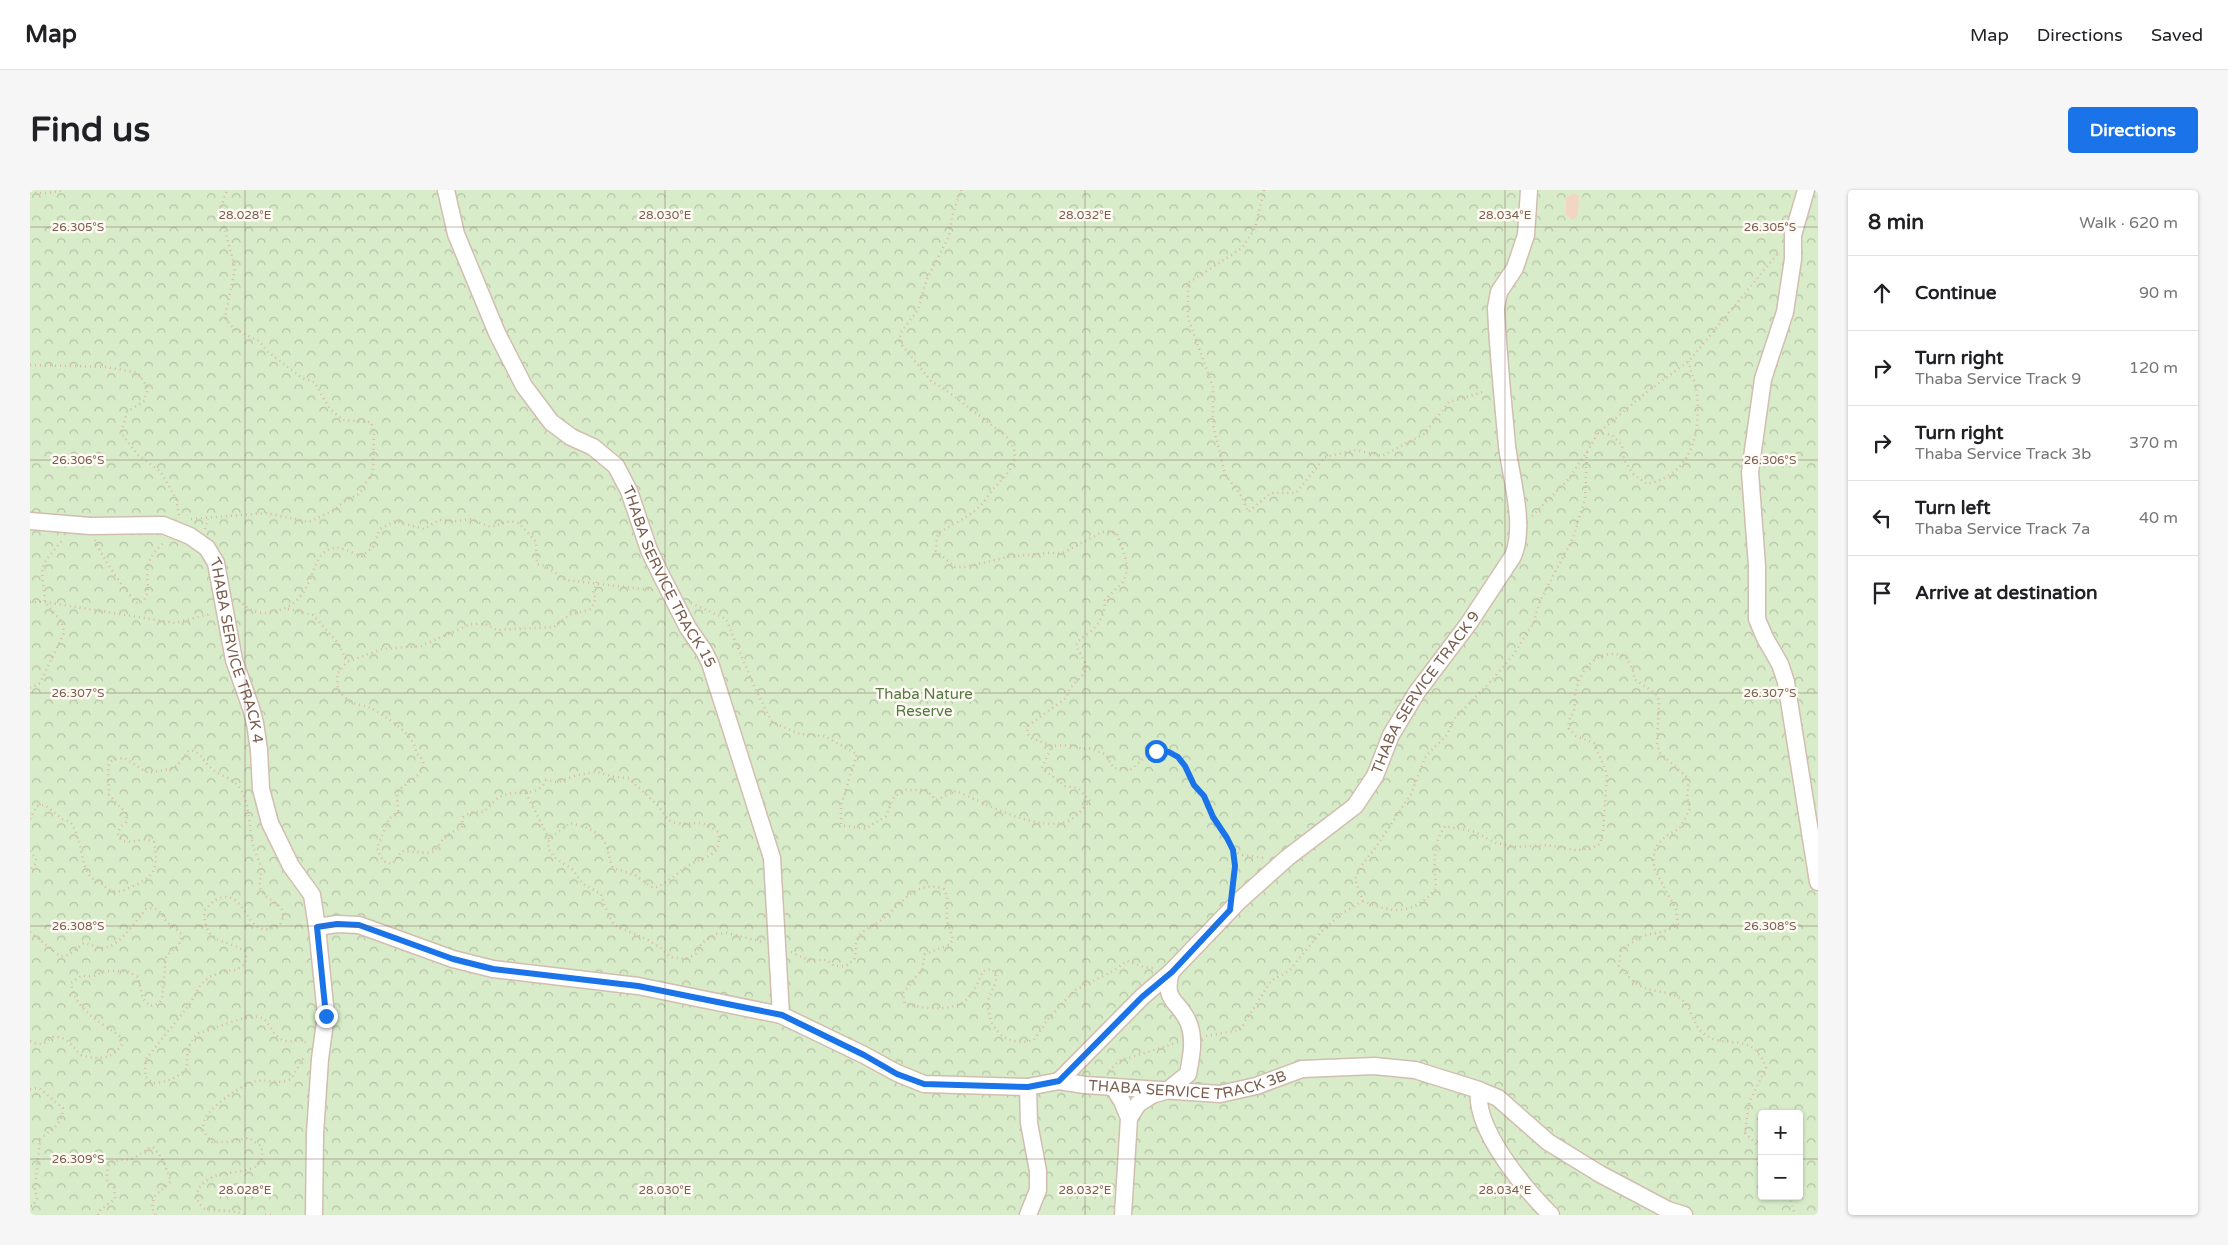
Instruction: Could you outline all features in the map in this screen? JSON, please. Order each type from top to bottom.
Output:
[{"type":"street","name":"THABA SERVICE TRACK 15","points":[[446,190],[456,234],[496,333],[524,386],[551,422],[571,437],[593,447],[616,466],[629,491],[649,550],[688,628],[710,663],[751,796],[770,847],[782,1015]]},
{"type":"street","name":"THABA SERVICE TRACK 9","points":[[1059,1081],[1142,997],[1172,972],[1230,910],[1287,858],[1355,806],[1374,776],[1391,735],[1417,692],[1469,623],[1513,556],[1516,548],[1518,528],[1508,446],[1496,308],[1499,292],[1515,268],[1526,235],[1529,190]]},
{"type":"street","points":[[1806,190],[1794,235],[1793,259],[1785,312],[1764,379],[1750,472],[1757,566],[1757,619],[1765,638],[1780,664],[1786,682],[1818,882]]},
{"type":"street","name":"THABA SERVICE TRACK 4","points":[[30,521],[90,526],[178,524],[190,536],[207,548],[216,563],[221,581],[234,660],[252,708],[259,750],[261,789],[270,823],[291,866],[312,896],[317,927],[326,1016],[320,1059],[316,1125],[314,1215]]},
{"type":"street","name":"THABA SERVICE TRACK 3B","points":[[317,927],[337,924],[359,925],[453,959],[478,966],[638,986],[782,1015],[864,1055],[897,1074],[924,1084],[1028,1087],[1059,1081],[1096,1086],[1220,1094],[1256,1086],[1302,1069],[1330,1066],[1374,1066],[1415,1070],[1479,1090],[1498,1098],[1548,1142],[1578,1161],[1668,1210],[1684,1215]]},
{"type":"street","points":[[1129,1118],[1138,1104],[1152,1095],[1168,1090],[1188,1074],[1192,1052],[1191,1038],[1188,1021],[1170,996],[1168,984],[1172,972]]},
{"type":"street","points":[[1113,1086],[1129,1118],[1123,1215]]},
{"type":"street","points":[[1028,1087],[1029,1123],[1038,1171],[1038,1190],[1028,1215]]},
{"type":"street","points":[[1479,1090],[1480,1110],[1489,1135],[1515,1174],[1551,1215]]},
{"type":"path","points":[[30,192],[49,193],[63,190]]},
{"type":"path","points":[[90,526],[100,554],[129,596],[137,603],[143,602],[148,596],[148,565],[157,550],[178,524],[240,514],[266,513],[309,522],[334,510],[359,494],[373,472],[374,432],[371,422],[343,420],[330,410],[314,382],[302,378],[268,352],[259,341],[233,328],[225,318],[235,268],[221,207],[227,190]]},
{"type":"path","points":[[961,190],[952,217],[949,236],[926,281],[918,310],[901,332],[901,344],[931,382],[947,391],[1012,442],[1014,460],[1012,468],[982,504],[939,533],[936,551],[955,567],[965,567],[1008,557],[1047,552],[1063,553],[1102,532],[1110,531],[1117,534],[1126,562],[1127,572],[1121,584],[1105,600],[1105,612],[1089,633],[1079,639],[1076,646],[1087,666],[1083,675],[1070,688],[1066,698],[1028,726],[1027,733],[1031,738],[1052,746],[1072,745],[1082,749],[1089,748],[1105,754],[1114,768],[1131,769],[1149,754],[1156,751],[1169,752],[1178,757],[1233,850],[1235,866],[1230,910]]},
{"type":"path","points":[[1264,190],[1256,228],[1242,248],[1188,283],[1188,318],[1213,387],[1213,425],[1225,474],[1242,497],[1248,512],[1271,493],[1296,493],[1324,456],[1356,450],[1382,456],[1424,434],[1449,402],[1487,391],[1503,390]]},
{"type":"path","points":[[1531,517],[1566,482],[1588,452],[1598,433],[1648,391],[1689,361],[1794,235]]},
{"type":"path","points":[[1598,433],[1612,435],[1622,445],[1624,460],[1633,474],[1647,484],[1661,481],[1675,472],[1693,448],[1697,428],[1697,393],[1689,361]]},
{"type":"path","points":[[30,365],[106,367],[138,373],[148,388],[144,401],[127,412],[121,433],[138,455],[160,471],[176,498],[178,524]]},
{"type":"path","points":[[1588,452],[1585,499],[1573,538],[1544,593],[1534,622],[1514,654],[1454,719],[1446,735],[1426,756],[1412,794],[1376,848],[1362,865],[1355,879],[1363,901],[1382,909],[1410,910],[1427,899],[1436,889],[1434,853],[1437,838],[1445,826],[1475,832],[1496,843],[1517,847],[1547,845],[1576,850],[1588,849],[1600,844],[1603,833],[1607,774],[1594,743],[1576,736],[1569,729],[1569,717],[1574,711],[1577,686],[1587,666],[1598,657],[1613,652],[1625,656],[1633,670],[1634,679],[1655,693],[1659,700],[1657,745],[1660,753],[1689,778],[1687,796],[1690,809],[1680,828],[1666,836],[1654,852],[1654,868],[1676,909],[1678,925],[1665,931],[1642,936],[1621,950],[1619,966],[1643,988],[1680,998],[1689,1008],[1695,1024],[1703,1033],[1713,1038],[1746,1043],[1761,1054],[1766,1068],[1749,1103],[1745,1133],[1758,1146]]},
{"type":"path","points":[[287,609],[303,596],[310,582],[314,566],[327,551],[340,548],[352,554],[362,556],[373,547],[380,528],[395,521],[424,529],[439,520],[457,521],[470,519],[491,527],[510,521],[519,523],[536,542],[538,564],[545,566],[566,580],[597,582],[670,592],[726,619],[754,686],[772,722],[800,734],[824,736],[857,754],[841,805],[841,825],[866,829],[886,816],[894,797],[906,790],[926,790],[936,800],[956,791],[1016,818],[1051,823],[1070,820],[1090,801],[1078,788],[1065,786],[1042,768],[1052,746]]},
{"type":"path","points":[[30,688],[40,684],[64,633],[62,622],[45,602],[42,574],[44,563],[65,537]]},
{"type":"path","points":[[221,581],[245,606],[262,614],[287,609],[313,615],[338,643],[347,662]]},
{"type":"path","points":[[549,839],[570,823],[589,828],[606,844],[607,856],[613,868],[635,876],[653,888],[660,886],[690,864],[707,858],[716,850],[720,841],[718,832],[705,822],[676,823],[664,816],[658,806],[630,778],[615,777],[597,772],[577,775],[558,782],[546,780],[543,786],[526,793],[504,795],[483,812],[474,811],[462,817],[462,827],[444,837],[435,851],[430,853],[402,852],[392,864],[383,862],[377,848],[389,819],[398,811],[397,792],[421,772],[425,765],[424,760],[416,753],[412,740],[388,719],[370,708],[348,700],[338,690],[337,674],[347,662],[382,649],[421,646],[471,624],[484,624],[497,630],[554,627],[569,615],[591,609],[596,599],[593,593],[597,582]]},
{"type":"path","points":[[30,602],[45,602],[175,623],[194,620],[245,606]]},
{"type":"path","points":[[30,819],[38,806],[45,805],[62,819],[70,822],[78,837],[85,867],[89,875],[112,891],[121,892],[143,882],[153,874],[156,867],[155,849],[154,842],[148,839],[141,839],[132,843],[121,840],[118,834],[120,828],[126,822],[127,814],[109,795],[108,766],[112,760],[124,758],[148,773],[177,766],[189,750],[200,754],[208,766],[238,786],[244,801],[253,846],[259,862],[260,888],[265,896],[282,908],[282,921],[279,926],[273,929],[266,928],[251,923],[237,902],[230,898],[222,897],[211,902],[204,912],[206,930],[211,936],[245,951],[244,964],[236,970],[225,970],[209,977],[202,984],[190,1004],[151,1051],[144,1067],[145,1076],[152,1083],[160,1083],[181,1074],[187,1068],[187,1055],[194,1037],[199,1033],[258,1017],[263,1018],[267,1022],[274,1035],[287,1041],[303,1040],[307,1043],[308,1048]]},
{"type":"path","points":[[526,793],[549,839],[548,848],[554,857],[572,869],[583,884],[601,894],[614,925],[654,944],[670,957],[685,959],[695,955],[702,944],[715,934],[727,933],[778,945],[808,960],[828,960],[834,966],[846,966],[854,960],[858,938],[872,924],[885,917],[904,897],[925,888],[937,887],[944,889],[947,896],[947,921],[953,940],[949,945],[925,954],[922,969],[903,993],[905,1004],[924,1008],[948,1007],[958,1004],[971,995],[983,971],[992,969],[996,983],[989,997],[988,1007],[997,1032],[1006,1039],[1022,1043],[1034,1040],[1048,1019],[1075,990],[1115,970],[1127,961],[1144,968],[1172,972]]},
{"type":"path","points":[[1233,850],[1260,858],[1268,857]]},
{"type":"path","points":[[30,851],[36,859],[30,871]]},
{"type":"path","points":[[1096,1086],[1119,1061],[1191,1038],[1240,1030],[1271,982],[1290,970],[1320,933],[1341,914],[1363,901]]},
{"type":"path","points":[[30,932],[60,956],[71,954],[84,943],[102,948],[110,947],[136,924],[146,909],[151,908],[160,911],[169,925],[179,931],[181,936],[179,945],[166,956],[162,999],[154,1006],[150,1006],[143,999],[138,977],[127,971],[105,971],[94,976],[81,976],[71,983],[74,996],[81,1007],[108,1030],[121,1037],[122,1044],[114,1054],[97,1059],[81,1055],[73,1045],[63,1038],[53,1037],[45,1044],[30,1041]]},
{"type":"path","points":[[244,1215],[239,1212],[212,1211],[203,1208],[196,1196],[197,1190],[202,1184],[217,1176],[238,1174],[255,1167],[263,1153],[261,1146],[249,1138],[226,1142],[212,1142],[202,1131],[204,1122],[208,1113],[245,1084],[259,1080],[278,1083],[291,1079],[306,1054]]},
{"type":"path","points":[[30,1089],[39,1088],[63,1108],[63,1117],[56,1127],[40,1139],[35,1189],[37,1198],[33,1206],[30,1206]]},
{"type":"path","points":[[98,1215],[99,1211],[115,1199],[114,1188],[107,1180],[108,1168],[111,1163],[122,1158],[135,1158],[144,1150],[152,1147],[162,1158],[172,1181],[154,1197],[152,1209],[156,1215]]},
{"type":"path","points":[[1790,1200],[1795,1215]]},
{"type":"path","points":[[265,1215],[275,1215]]},
{"type":"green space","name":"Thaba Nature Reserve","points":[[30,190],[1818,190],[1818,1215],[30,1215]]},
{"type":"building","points":[[1573,193],[1579,196],[1578,215],[1573,220],[1566,215],[1566,198]]},
{"type":"route","points":[[326,1016],[317,927],[337,924],[359,925],[453,959],[493,969],[638,986],[782,1015],[864,1055],[897,1074],[924,1084],[1028,1087],[1059,1081],[1142,997],[1172,972],[1230,910],[1235,866],[1233,850],[1213,817],[1204,796],[1194,785],[1185,766],[1178,757],[1169,752],[1156,751]]}]
